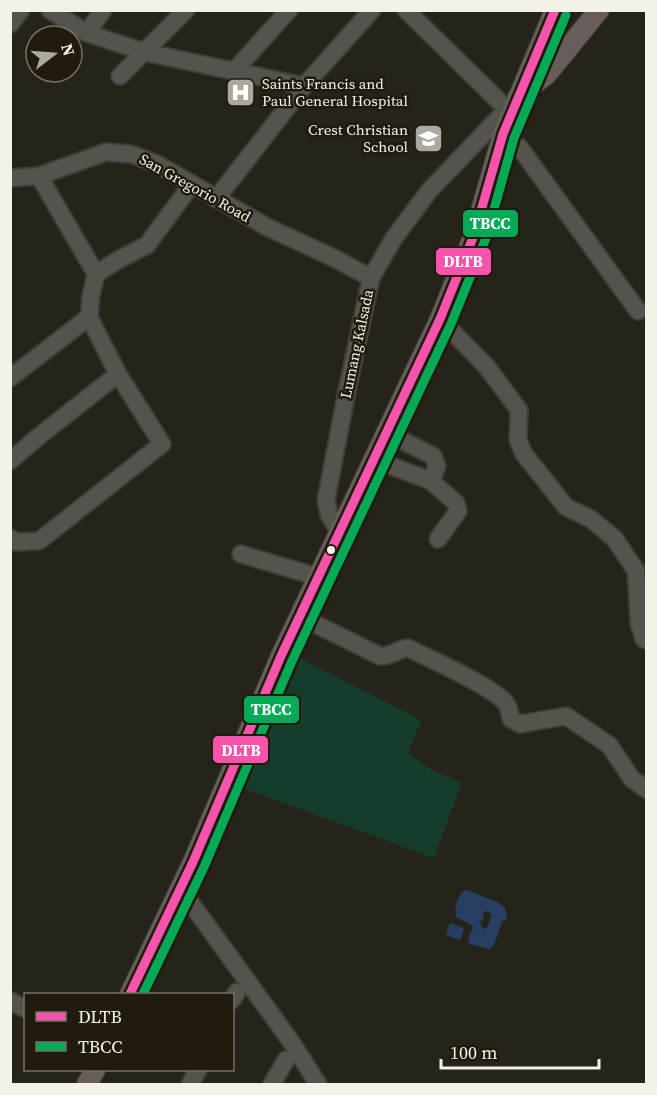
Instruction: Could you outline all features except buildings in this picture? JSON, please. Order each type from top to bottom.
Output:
[{"type":"main road","points":[[130,993],[180,888],[339,531],[440,319],[474,235],[513,103],[555,10]]},
{"type":"main road","points":[[513,103],[547,75],[598,10]]},
{"type":"street","points":[[10,24],[21,10]]},
{"type":"street","points":[[50,10],[87,33],[144,52],[304,86]]},
{"type":"street","points":[[87,33],[103,10]]},
{"type":"street","points":[[120,76],[186,10]]},
{"type":"street","points":[[235,70],[289,10]]},
{"type":"street","points":[[216,200],[304,86],[372,10]]},
{"type":"street","points":[[406,10],[513,103]]},
{"type":"street","name":"Lumang Kalsada","points":[[339,531],[329,515],[326,500],[346,391],[371,278],[394,238],[429,191],[513,103]]},
{"type":"street","points":[[503,134],[520,148],[638,311]]},
{"type":"street","name":"San Gregorio Road","points":[[10,178],[39,176],[106,152],[131,154],[157,164],[216,200],[371,278]]},
{"type":"street","points":[[10,538],[16,542],[39,541],[162,444],[118,374],[89,317],[96,274],[39,176]]},
{"type":"street","points":[[96,274],[147,245],[192,184]]},
{"type":"street","points":[[10,378],[89,317]]},
{"type":"street","points":[[440,319],[486,367],[519,410],[518,440],[524,454],[566,507],[591,519],[615,539],[636,571],[639,623],[646,640]]},
{"type":"street","points":[[10,461],[118,374]]},
{"type":"street","points":[[386,432],[433,456],[437,466],[431,482]]},
{"type":"street","points":[[373,459],[431,482],[456,503],[458,511],[438,539]]},
{"type":"street","points":[[241,554],[318,577]]},
{"type":"street","points":[[300,616],[380,656],[391,655],[400,649],[408,648],[486,688],[507,704],[511,719],[520,724],[566,716],[609,746],[632,779],[646,789]]},
{"type":"street","points":[[180,888],[292,1043],[318,1084]]},
{"type":"street","points":[[10,1001],[24,1008]]},
{"type":"street","points":[[272,1084],[286,1060]]},
{"type":"green space","points":[[295,656],[421,720],[408,753],[430,769],[462,783],[434,858],[245,789]]},
{"type":"water","points":[[466,890],[498,902],[505,908],[507,919],[502,921],[494,945],[490,949],[470,944],[468,939],[472,925],[456,917],[457,902]],"holes":[[[487,911],[492,914],[487,928],[483,929],[480,922],[484,918],[483,913]]]},
{"type":"water","points":[[450,923],[464,928],[460,940],[446,935]]},
{"type":"transit line","name":"DLTB","points":[[130,993],[193,862],[281,656],[440,319],[474,235],[503,134],[555,10]]},
{"type":"transit line","name":"TBCC","points":[[143,993],[204,867],[292,661],[451,324],[486,238],[514,138],[566,15]]},
{"type":"place","name":"Saints Francis and Paul General Hospital","points":[[241,93]]},
{"type":"place","name":"Crest Christian School","points":[[429,139]]}]
